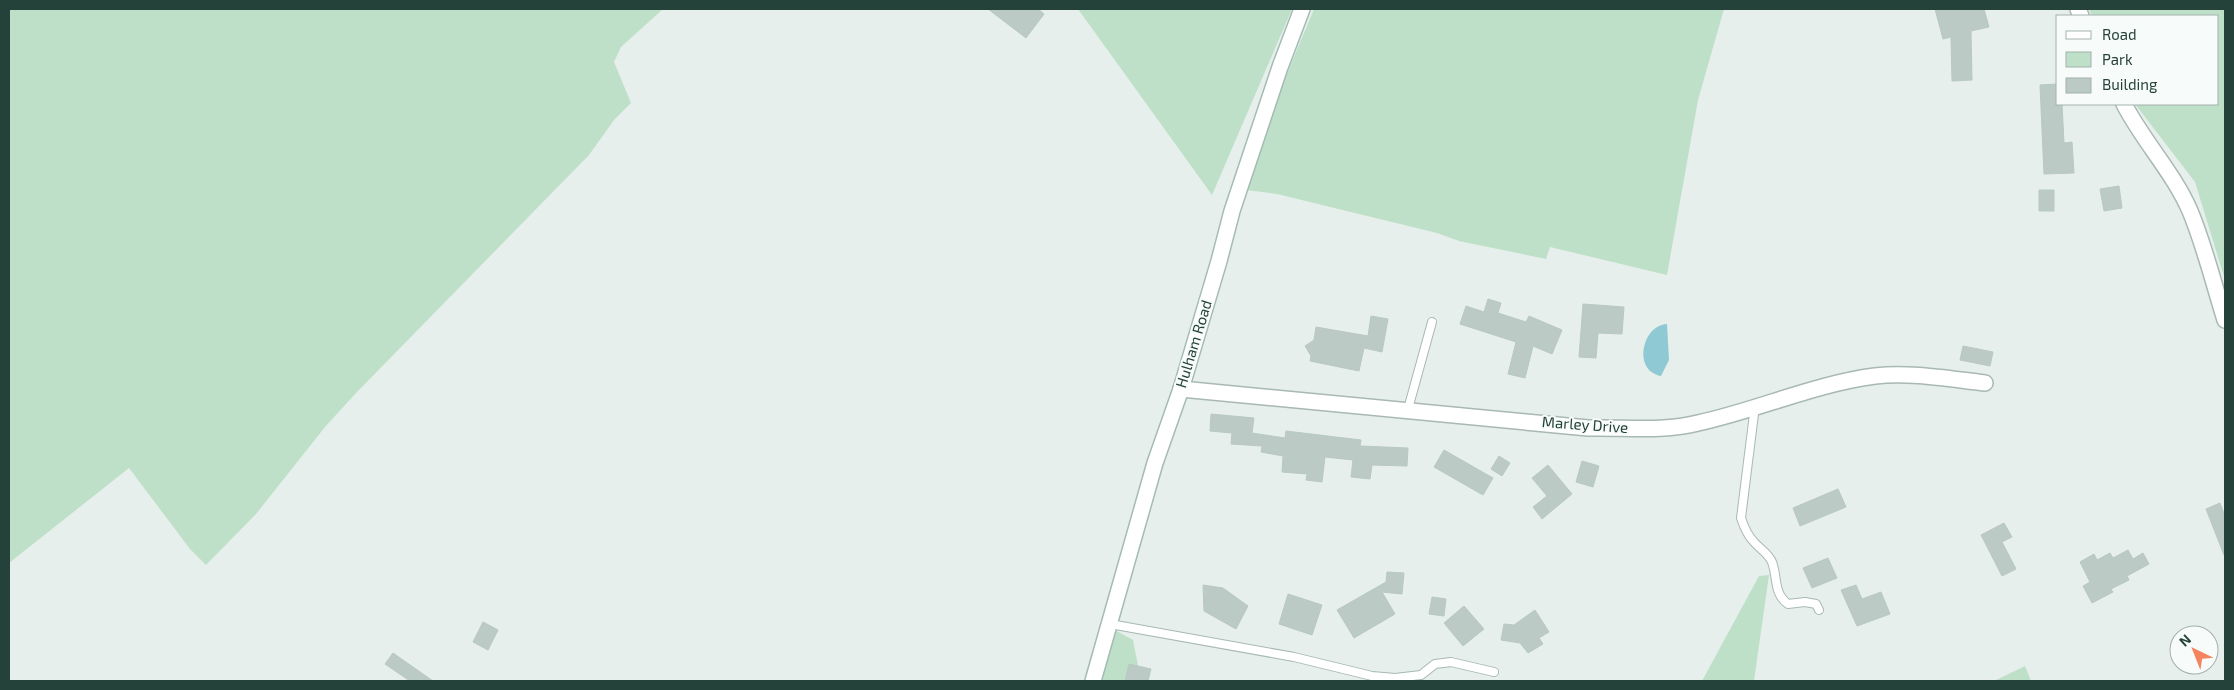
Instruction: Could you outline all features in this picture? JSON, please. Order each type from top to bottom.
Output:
[{"type":"street","name":"Hulham Road","points":[[1092,681],[1155,463],[1181,389],[1220,261],[1232,210],[1280,67],[1302,9]]},
{"type":"street","points":[[2124,105],[2137,130],[2174,181],[2190,211],[2225,320]]},
{"type":"street","name":"Marley Drive","points":[[1181,389],[1588,428],[1639,429],[1697,424],[1826,386],[1876,376],[1917,375],[1985,383]]},
{"type":"lane","points":[[1408,410],[1432,322]]},
{"type":"lane","points":[[1755,406],[1741,518],[1747,533],[1766,552],[1772,563],[1777,589],[1782,600],[1788,604],[1805,602],[1816,604],[1819,610]]},
{"type":"lane","points":[[1110,624],[1294,657],[1372,676],[1395,678],[1421,675],[1435,664],[1451,662],[1494,672]]},
{"type":"green space","points":[[9,9],[663,9],[621,47],[614,62],[631,103],[614,120],[589,155],[356,393],[325,427],[256,514],[206,565],[190,549],[129,468],[9,563]]},
{"type":"green space","points":[[1078,9],[1292,9],[1212,195]]},
{"type":"green space","points":[[1314,9],[1724,9],[1698,100],[1667,275],[1550,247],[1546,259],[1459,241],[1437,233],[1277,194],[1246,190],[1283,83]]},
{"type":"green space","points":[[2089,9],[2225,9],[2225,280],[2195,182],[2136,105],[2219,105],[2219,15],[2092,15]]},
{"type":"green space","points":[[1769,575],[1754,681],[1702,681],[1759,576]]},
{"type":"green space","points":[[1115,630],[1133,640],[1141,681],[1102,681]]},
{"type":"green space","points":[[2025,666],[2031,681],[1994,681]]},
{"type":"water","points":[[1667,324],[1669,360],[1661,376],[1652,372],[1646,366],[1644,348],[1651,332],[1658,326]]},
{"type":"building","points":[[988,9],[1038,9],[1044,14],[1026,38]]},
{"type":"building","points":[[1935,9],[1984,9],[1989,27],[1971,31],[1972,80],[1952,81],[1951,37],[1943,39]]},
{"type":"building","points":[[2056,84],[2056,105],[2062,105],[2064,143],[2072,142],[2074,173],[2044,174],[2040,85]]},
{"type":"building","points":[[2119,186],[2122,208],[2104,211],[2100,189]]},
{"type":"building","points":[[2039,190],[2054,190],[2054,211],[2039,211]]},
{"type":"building","points":[[1488,299],[1501,303],[1498,313],[1526,322],[1529,316],[1562,330],[1552,354],[1533,346],[1525,378],[1508,374],[1516,342],[1460,324],[1466,306],[1484,312]]},
{"type":"building","points":[[1583,304],[1624,307],[1622,334],[1598,333],[1596,358],[1579,357]]},
{"type":"building","points":[[1371,316],[1388,319],[1382,352],[1364,348],[1359,371],[1310,361],[1311,356],[1305,346],[1314,340],[1316,327],[1368,336]]},
{"type":"building","points":[[1963,346],[1993,352],[1990,366],[1960,360]]},
{"type":"building","points":[[1211,414],[1254,418],[1252,433],[1285,438],[1286,431],[1361,440],[1360,446],[1408,448],[1407,466],[1372,465],[1370,479],[1351,477],[1353,460],[1325,457],[1322,482],[1306,480],[1307,474],[1282,472],[1283,456],[1261,452],[1262,446],[1231,444],[1232,433],[1210,431]]},
{"type":"building","points":[[1444,450],[1493,478],[1483,495],[1434,467]]},
{"type":"building","points":[[1499,456],[1510,463],[1502,476],[1491,469]]},
{"type":"building","points":[[1582,461],[1599,466],[1593,487],[1576,482]]},
{"type":"building","points":[[1548,465],[1572,494],[1542,519],[1533,507],[1547,496],[1532,478]]},
{"type":"building","points":[[1838,489],[1846,507],[1800,526],[1793,508]]},
{"type":"building","points":[[2220,503],[2225,516],[2224,555],[2206,509]]},
{"type":"building","points":[[2004,523],[2012,537],[2002,542],[2016,569],[2002,576],[1981,535]]},
{"type":"building","points":[[2128,550],[2133,559],[2143,553],[2149,564],[2127,576],[2129,580],[2111,589],[2113,592],[2092,603],[2083,586],[2090,582],[2080,562],[2094,554],[2097,560],[2110,553],[2113,558]]},
{"type":"building","points":[[1828,558],[1837,578],[1812,588],[1803,568]]},
{"type":"building","points":[[1387,572],[1404,573],[1402,594],[1382,592],[1395,614],[1354,638],[1337,610],[1386,582]]},
{"type":"building","points":[[1203,585],[1223,588],[1248,606],[1236,629],[1204,611]]},
{"type":"building","points":[[1856,585],[1862,599],[1881,592],[1890,614],[1857,626],[1841,590]]},
{"type":"building","points":[[1288,594],[1322,605],[1312,635],[1279,624]]},
{"type":"building","points":[[1432,597],[1446,599],[1444,616],[1429,614]]},
{"type":"building","points":[[1464,606],[1484,629],[1463,646],[1444,623]]},
{"type":"building","points":[[1535,610],[1549,632],[1539,638],[1543,644],[1528,653],[1520,643],[1501,640],[1504,624],[1514,625]]},
{"type":"building","points":[[483,622],[498,630],[488,650],[473,642]]},
{"type":"building","points":[[393,653],[433,681],[410,681],[385,664]]},
{"type":"building","points":[[1129,664],[1151,669],[1148,681],[1125,681]]}]
